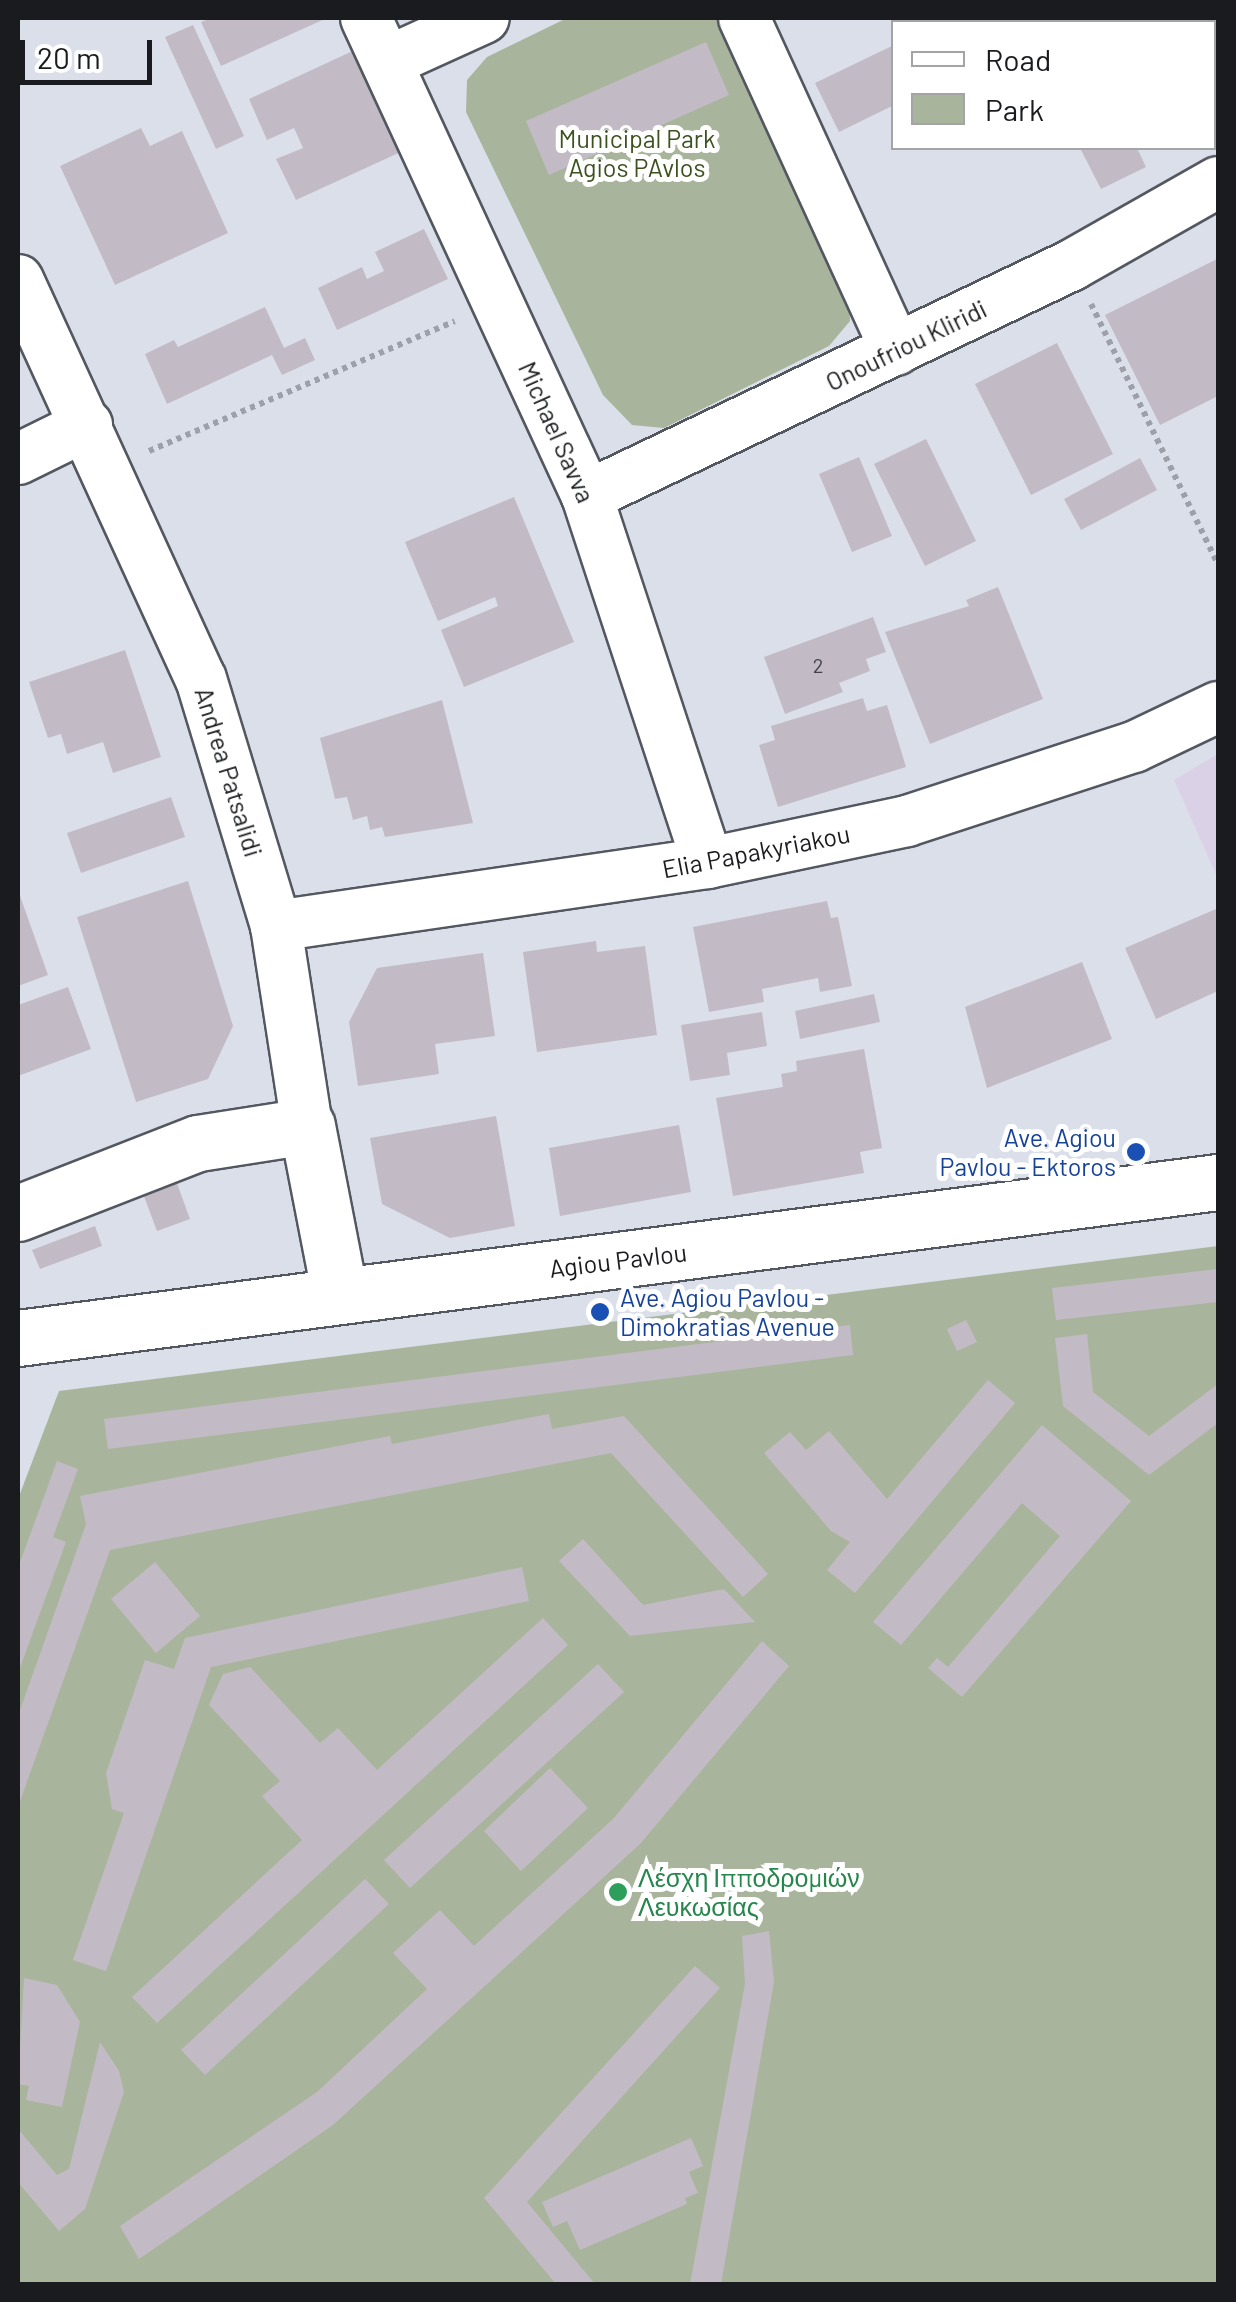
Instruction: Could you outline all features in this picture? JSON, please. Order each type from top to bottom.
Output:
[{"type":"main road","points":[[18,1213],[198,1143],[306,1126]]},
{"type":"main road","name":"Andrea Patsalidi","points":[[306,1126],[340,1295]]},
{"type":"main road","name":"Agiou Pavlou","points":[[18,1338],[1218,1182]]},
{"type":"street","name":"Michael Savva","points":[[366,18],[588,496],[708,863]]},
{"type":"street","points":[[389,61],[484,18]]},
{"type":"street","points":[[744,18],[896,350]]},
{"type":"street","name":"Onoufriou Kliridi","points":[[588,496],[1072,265],[1218,182]]},
{"type":"street","name":"Andrea Patsalidi","points":[[18,280],[201,679],[276,926],[306,1126]]},
{"type":"street","points":[[18,459],[87,425]]},
{"type":"street","name":"Elia Papakyriakou","points":[[276,926],[708,863],[967,804],[1134,747],[1218,707]]},
{"type":"path","points":[[1072,265],[1218,564]]},
{"type":"path","points":[[107,469],[498,302]]},
{"type":"shaded area","points":[[1218,754],[1218,879],[1174,780]]},
{"type":"green space","name":"Municipal Park Agios PAvlos","points":[[567,18],[724,18],[849,288],[850,321],[829,346],[664,428],[632,425],[603,395],[466,112],[467,80],[487,57]]},
{"type":"green space","name":"Λέσχη Ιπποδρομιών Λευκωσίας","points":[[1218,1246],[1218,2284],[18,2284],[18,1499],[59,1391]]},
{"type":"building","points":[[212,18],[327,18],[221,66],[201,22]]},
{"type":"building","points":[[998,18],[1052,20],[999,20]]},
{"type":"building","points":[[1177,18],[1218,18],[1218,97],[1216,20]]},
{"type":"building","points":[[193,25],[244,136],[216,149],[165,37]]},
{"type":"building","points":[[706,42],[729,95],[549,175],[526,121]]},
{"type":"building","points":[[891,46],[891,106],[839,132],[815,83]]},
{"type":"building","points":[[359,48],[405,150],[296,200],[276,159],[303,148],[294,128],[267,140],[249,99]]},
{"type":"building","points":[[141,128],[150,146],[182,131],[228,233],[115,285],[60,166]]},
{"type":"building","points":[[1081,150],[1138,150],[1146,167],[1101,189]]},
{"type":"building","points":[[424,229],[448,279],[337,330],[318,288],[362,267],[367,279],[384,271],[375,252]]},
{"type":"building","points":[[1217,259],[1218,396],[1160,425],[1105,315]]},
{"type":"building","points":[[265,307],[284,348],[305,338],[315,360],[282,375],[272,355],[167,404],[145,354],[174,340],[178,347]]},
{"type":"building","points":[[1057,343],[1113,454],[1031,495],[975,384]]},
{"type":"building","points":[[926,439],[976,541],[925,566],[874,464]]},
{"type":"building","points":[[859,457],[892,536],[852,552],[819,474]]},
{"type":"building","points":[[1140,458],[1157,490],[1081,530],[1064,499]]},
{"type":"building","points":[[514,497],[574,642],[464,687],[441,630],[498,606],[495,597],[438,621],[405,542]]},
{"type":"building","points":[[998,587],[1043,699],[930,744],[885,632],[969,606],[966,600]]},
{"type":"building","points":[[873,617],[886,652],[866,659],[870,671],[839,683],[843,692],[785,714],[764,657]]},
{"type":"building","points":[[125,650],[161,757],[113,773],[103,742],[67,754],[61,734],[48,738],[29,682]]},
{"type":"building","points":[[863,698],[867,711],[887,705],[906,767],[778,807],[759,745],[775,740],[771,726]]},
{"type":"building","points":[[442,700],[473,823],[385,837],[382,827],[370,830],[367,816],[353,820],[347,797],[335,799],[320,738]]},
{"type":"building","points":[[171,797],[185,837],[81,873],[67,833]]},
{"type":"building","points":[[188,881],[233,1026],[208,1079],[136,1102],[77,917]]},
{"type":"building","points":[[18,890],[48,975],[18,986]]},
{"type":"building","points":[[827,901],[831,918],[838,917],[852,986],[820,992],[818,978],[762,989],[764,1002],[709,1012],[693,927]]},
{"type":"building","points":[[1216,909],[1218,991],[1156,1019],[1125,948]]},
{"type":"building","points":[[596,941],[597,952],[645,946],[657,1035],[537,1052],[523,952]]},
{"type":"building","points":[[483,953],[495,1036],[435,1044],[439,1074],[358,1086],[349,1022],[377,968]]},
{"type":"building","points":[[1082,962],[1112,1039],[987,1088],[965,1007]]},
{"type":"building","points":[[68,987],[91,1049],[18,1076],[18,1005]]},
{"type":"building","points":[[874,994],[880,1022],[800,1039],[795,1011]]},
{"type":"building","points":[[762,1012],[767,1046],[727,1053],[730,1075],[690,1081],[681,1025]]},
{"type":"building","points":[[864,1049],[882,1148],[860,1152],[864,1173],[733,1196],[716,1098],[783,1087],[781,1074],[797,1071],[796,1061]]},
{"type":"building","points":[[496,1116],[515,1226],[450,1238],[382,1204],[370,1138]]},
{"type":"building","points":[[679,1125],[691,1192],[560,1216],[549,1148]]},
{"type":"building","points":[[175,1178],[190,1219],[157,1231],[142,1191]]},
{"type":"building","points":[[95,1226],[102,1246],[40,1269],[32,1250]]},
{"type":"building","points":[[1218,1269],[1218,1302],[1056,1320],[1052,1288]]},
{"type":"building","points":[[966,1320],[977,1342],[957,1351],[947,1329]]},
{"type":"building","points":[[850,1325],[853,1355],[108,1449],[104,1419]]},
{"type":"building","points":[[1087,1334],[1093,1392],[1149,1436],[1218,1384],[1218,1423],[1149,1475],[1063,1406],[1055,1338]]},
{"type":"building","points":[[988,1380],[1015,1403],[855,1593],[827,1570],[850,1542],[831,1531],[764,1453],[790,1432],[806,1450],[829,1431],[887,1499]]},
{"type":"building","points":[[549,1414],[552,1429],[624,1416],[768,1574],[743,1597],[611,1453],[110,1550],[18,1807],[18,1716],[86,1524],[80,1496],[390,1436],[392,1444]]},
{"type":"building","points":[[1042,1425],[1131,1501],[962,1697],[928,1668],[937,1658],[948,1667],[1060,1536],[1022,1503],[901,1645],[873,1622]]},
{"type":"building","points":[[57,1461],[78,1469],[53,1537],[66,1542],[18,1673],[18,1568]]},
{"type":"building","points":[[583,1539],[643,1605],[724,1589],[755,1622],[630,1636],[559,1561]]},
{"type":"building","points":[[155,1562],[200,1616],[156,1653],[111,1599]]},
{"type":"building","points":[[522,1567],[529,1601],[211,1667],[106,1971],[73,1960],[124,1813],[112,1809],[106,1773],[145,1660],[174,1669],[185,1638]]},
{"type":"building","points":[[543,1618],[568,1645],[157,2023],[132,1997],[302,1840],[262,1796],[280,1781],[209,1705],[223,1674],[250,1667],[320,1743],[338,1728],[377,1770]]},
{"type":"building","points":[[762,1641],[789,1666],[641,1843],[333,2125],[139,2259],[120,2226],[317,2092],[427,1989],[393,1953],[440,1910],[474,1946],[614,1818]]},
{"type":"building","points":[[598,1664],[624,1692],[410,1888],[384,1860]]},
{"type":"building","points":[[550,1768],[588,1808],[521,1871],[484,1831]]},
{"type":"building","points":[[365,1879],[389,1904],[205,2075],[181,2050]]},
{"type":"building","points":[[769,1931],[774,1982],[721,2284],[690,2284],[745,1984],[742,1936]]},
{"type":"building","points":[[695,1966],[720,1988],[527,2202],[595,2284],[556,2284],[484,2198]]},
{"type":"building","points":[[24,1978],[57,1985],[80,2022],[62,2107],[26,2100],[29,2086],[18,2084]]},
{"type":"building","points":[[100,2042],[119,2071],[124,2092],[85,2209],[59,2231],[18,2182],[18,2129],[57,2175],[69,2169]]},
{"type":"building","points":[[691,2138],[703,2166],[689,2172],[698,2193],[685,2198],[687,2204],[580,2250],[567,2221],[553,2227],[542,2202]]},
{"type":"place","name":"Ave. Agiou Pavlou - Ektoros","points":[[1136,1152]]},
{"type":"place","name":"Ave. Agiou Pavlou - Dimokratias Avenue","points":[[600,1312]]},
{"type":"place","name":"Λέσχη Ιπποδρομιών Λευκωσίας","points":[[618,1892]]}]
